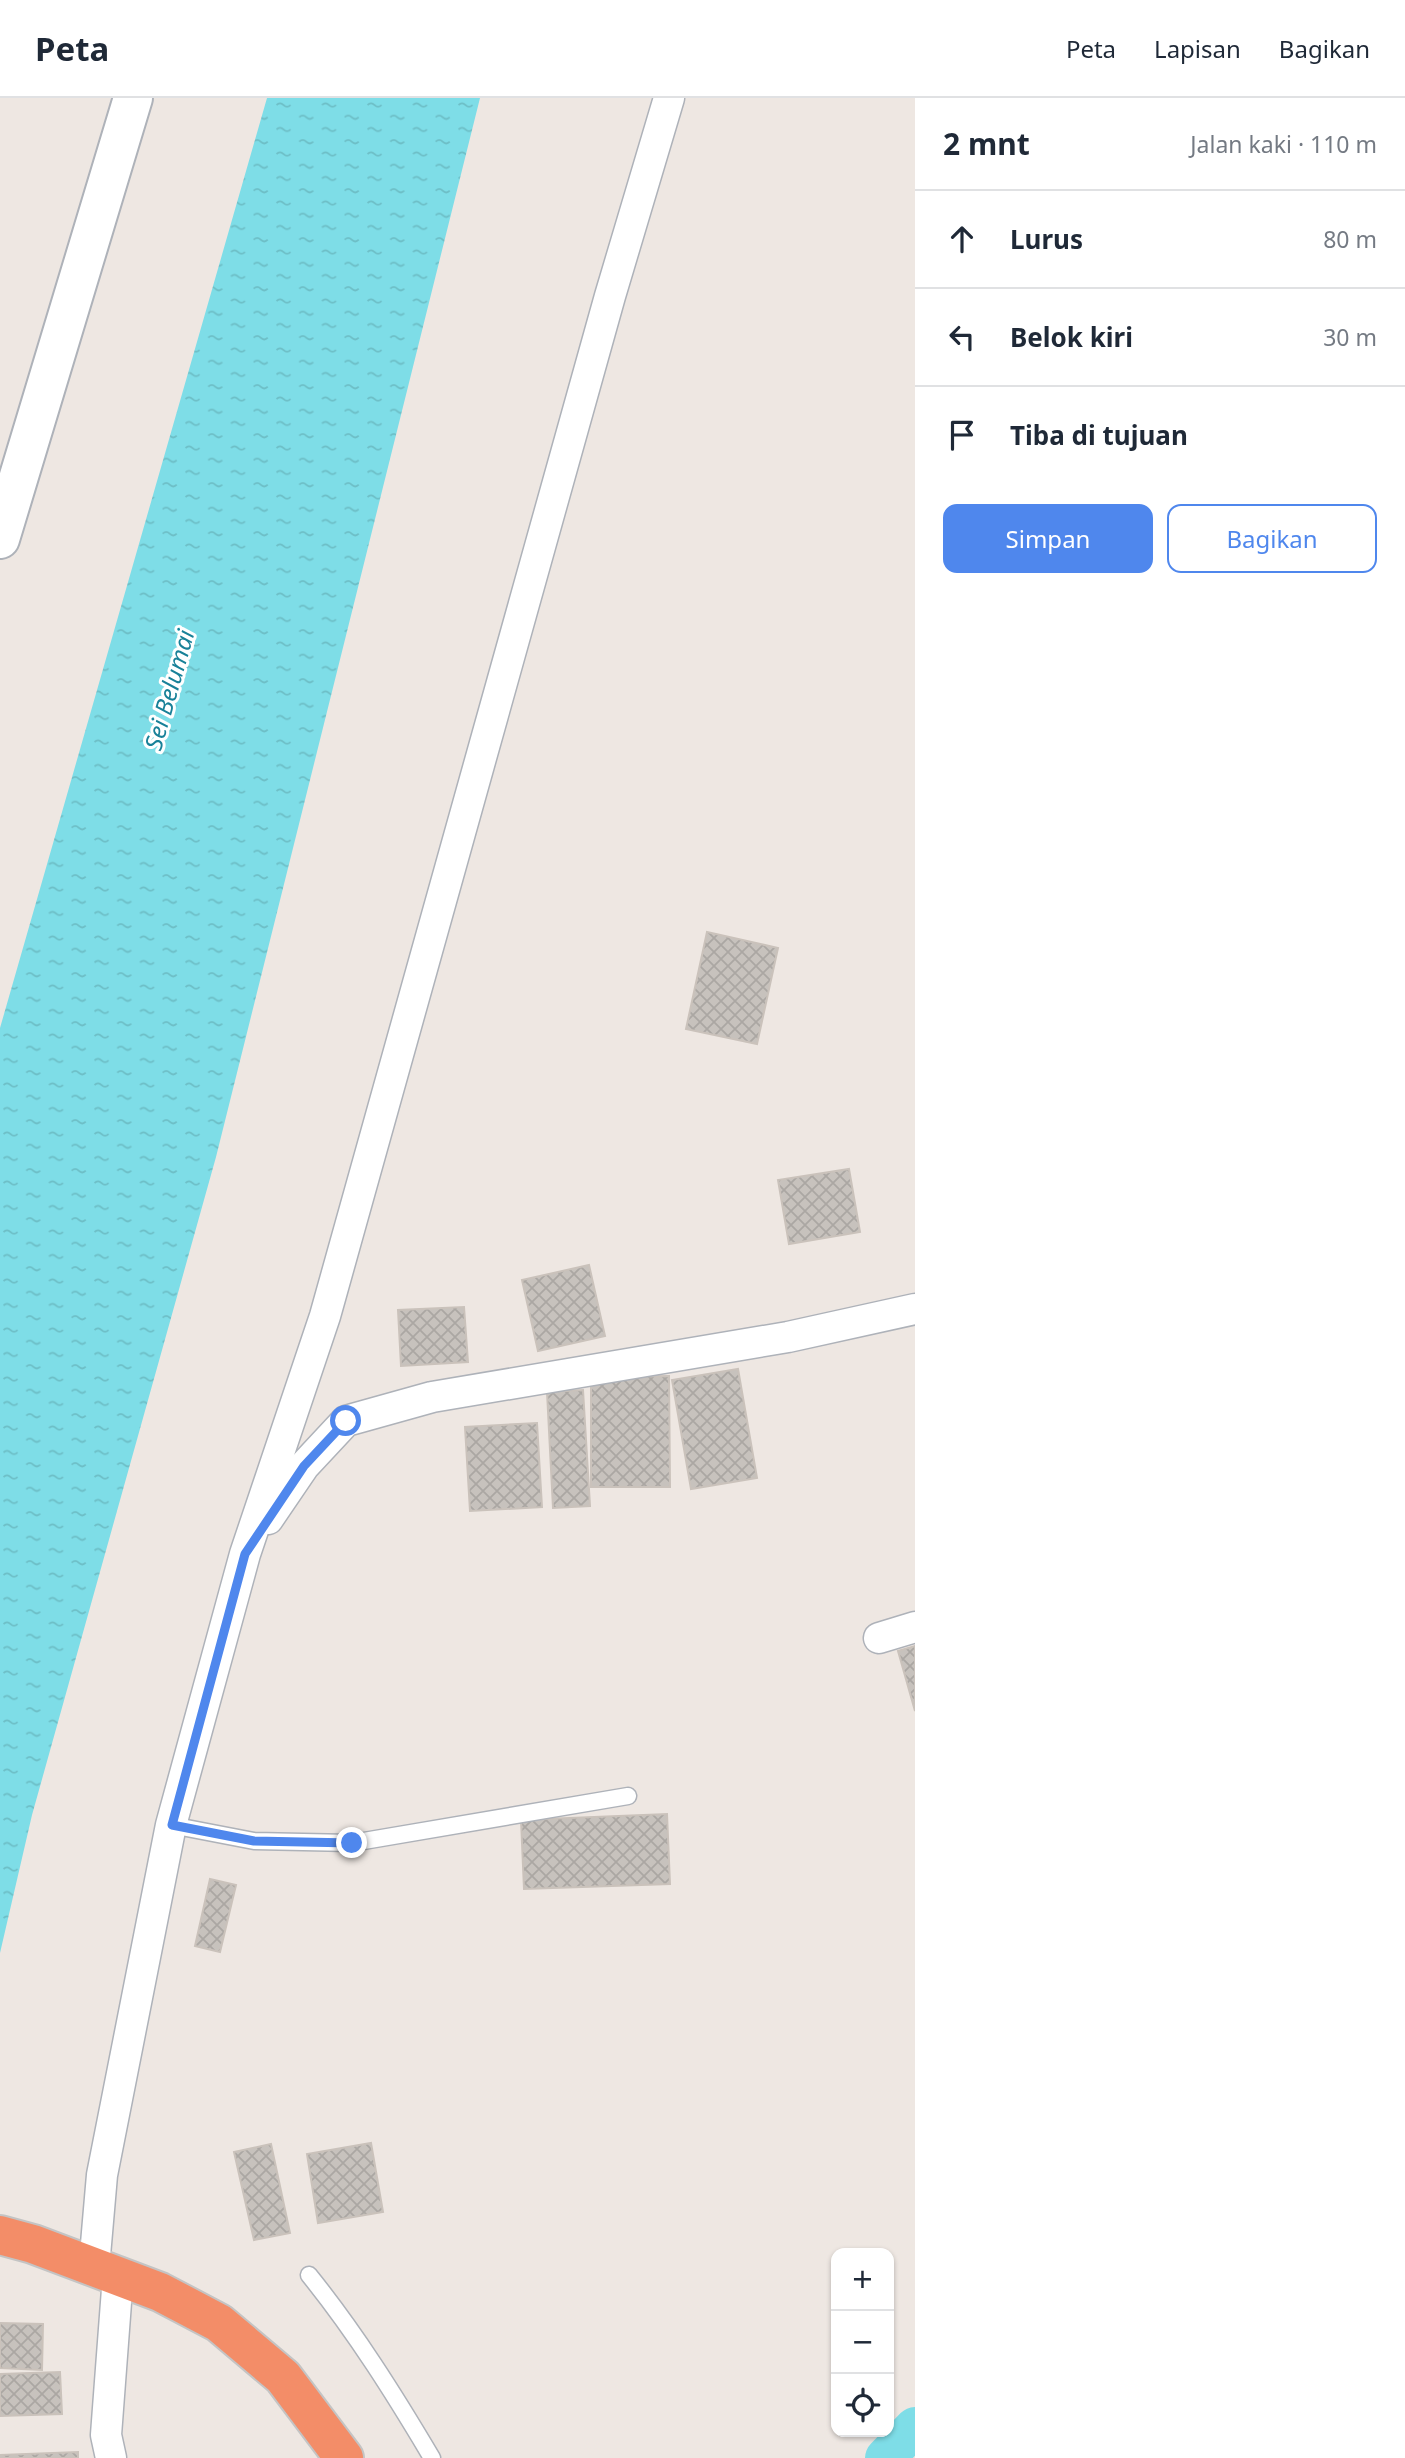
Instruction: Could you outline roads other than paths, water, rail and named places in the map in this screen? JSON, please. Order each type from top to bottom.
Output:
[{"type":"highway","points":[[16,2239],[160,2292],[219,2323],[283,2377],[344,2458]]},
{"type":"street","points":[[0,539],[133,98]]},
{"type":"street","points":[[111,2458],[106,2434],[106,2272],[102,2175],[172,1825],[245,1554],[325,1317],[669,98]]},
{"type":"street","points":[[245,1554],[304,1466],[346,1421],[432,1397],[788,1337],[915,1309]]},
{"type":"street","points":[[879,1639],[915,1627]]},
{"type":"lane","points":[[172,1825],[254,1841],[352,1843],[628,1796]]},
{"type":"lane","points":[[309,2275],[342,2316],[376,2366],[432,2458]]},
{"type":"water","name":"Sei Belumai","points":[[267,98],[480,98],[216,1157],[32,1815],[0,1953],[0,1028]]},
{"type":"waterway","points":[[885,2458],[915,2427]]}]
